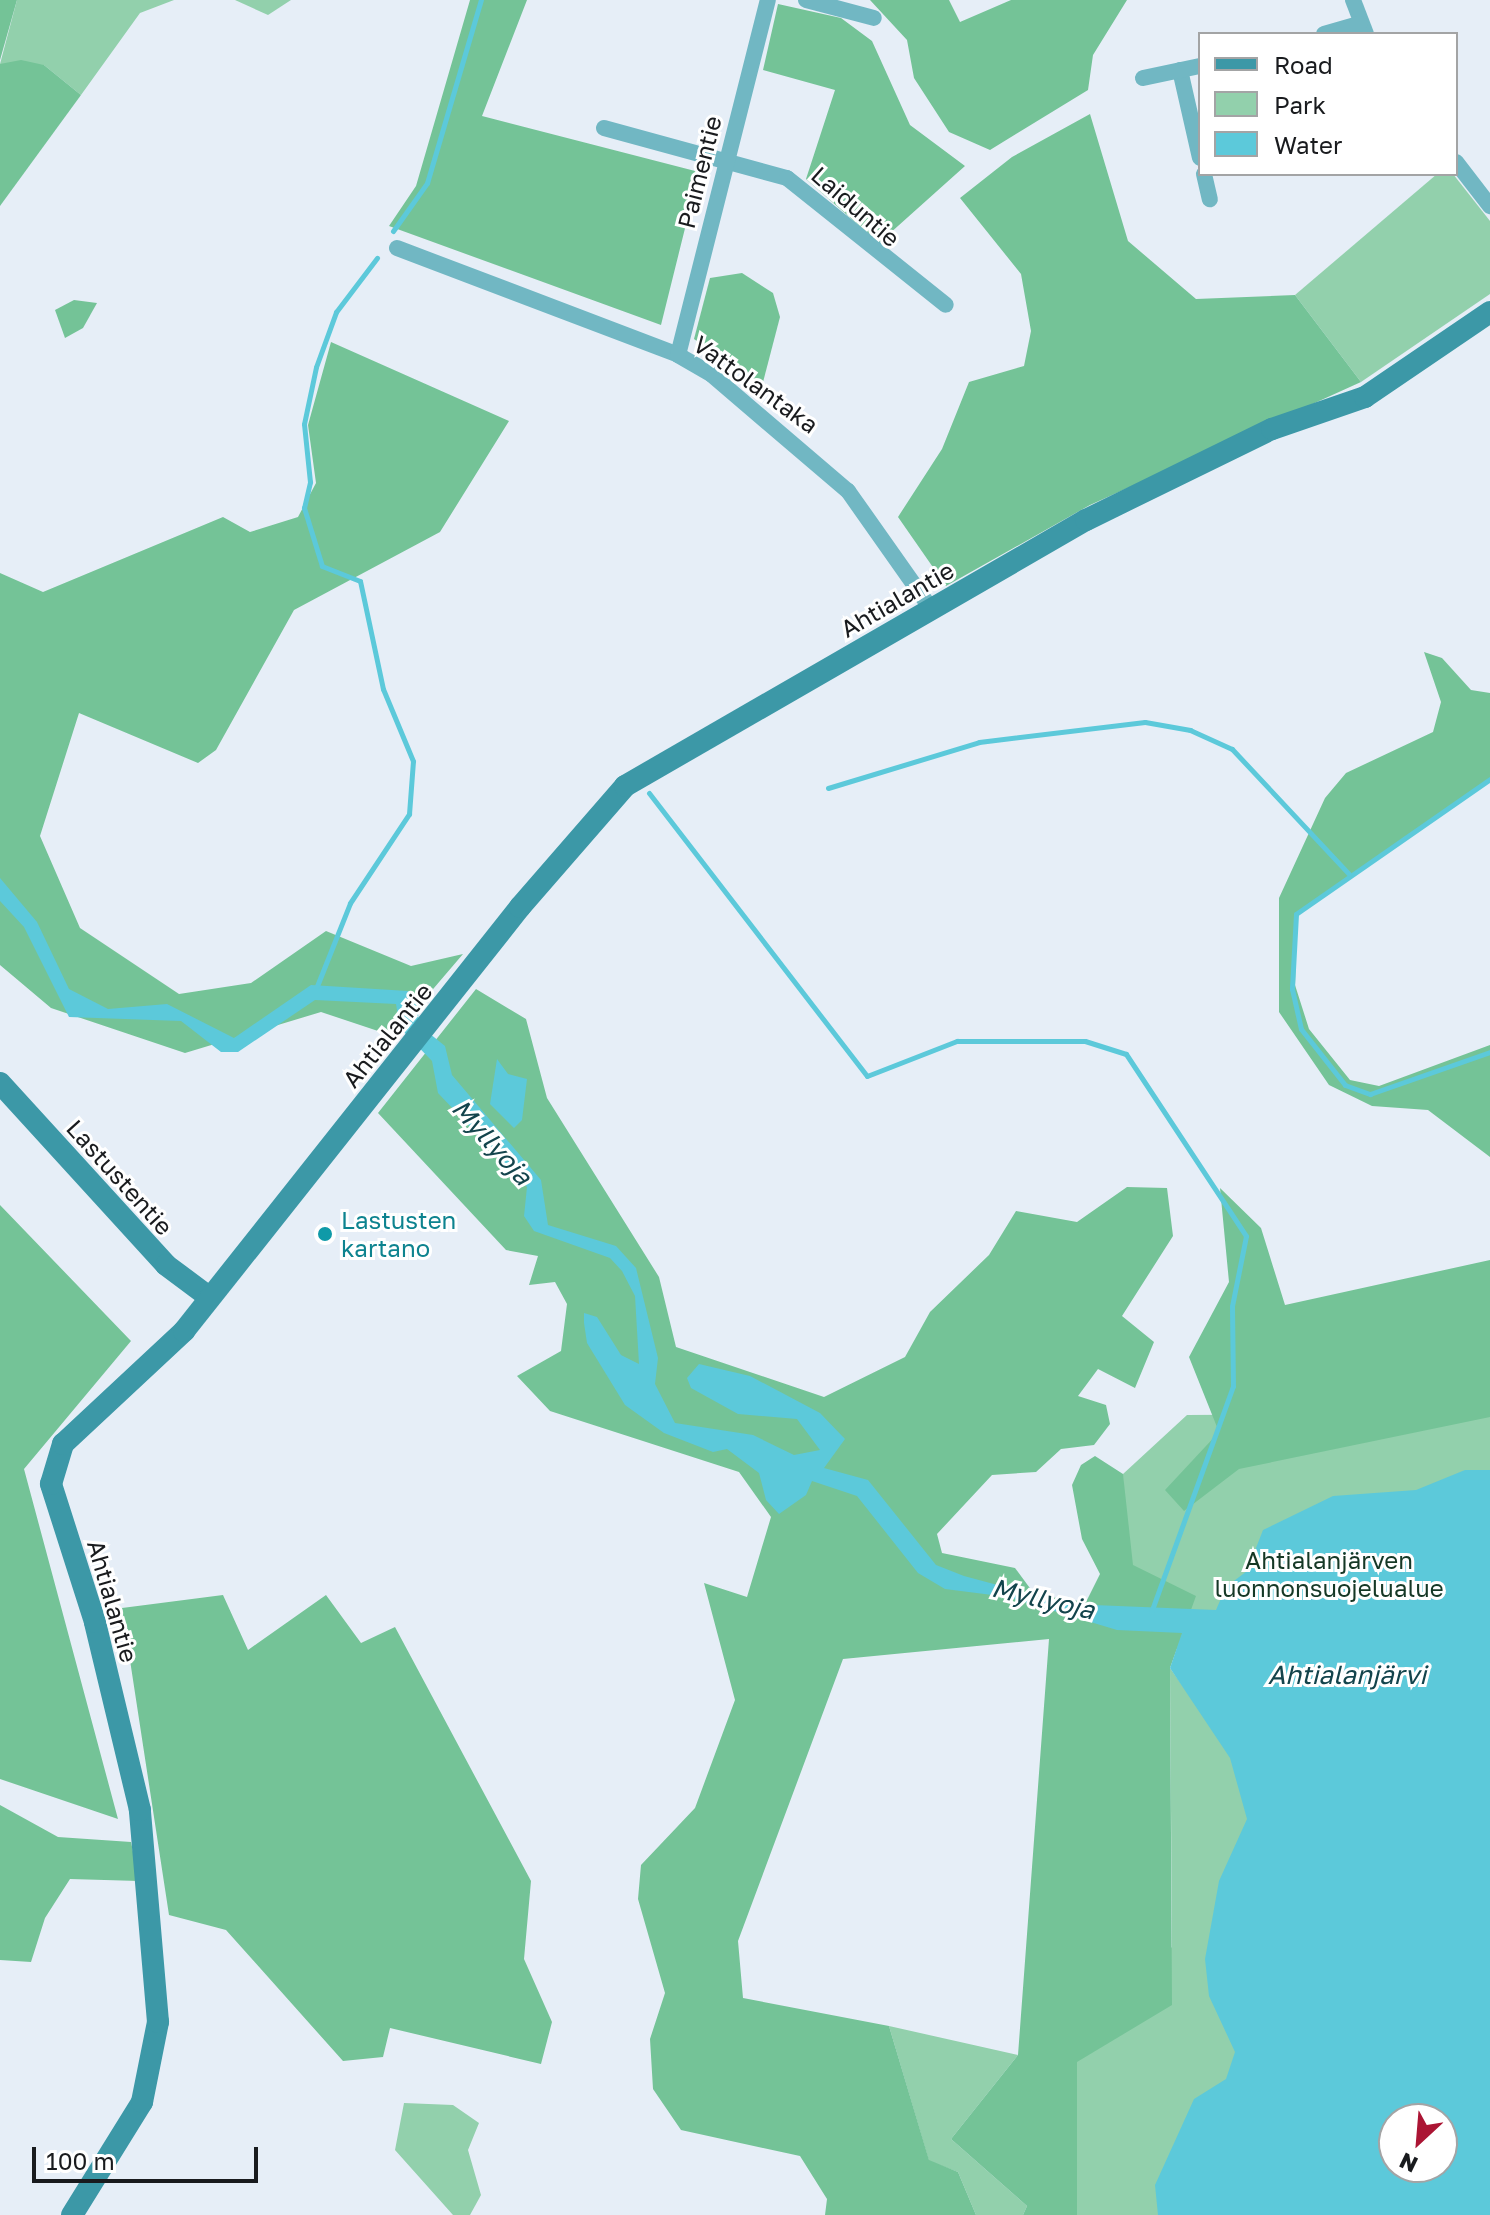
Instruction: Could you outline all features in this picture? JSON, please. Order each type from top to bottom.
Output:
[{"type":"street","name":"Paimentie","points":[[678,355],[768,0]]},
{"type":"street","points":[[806,0],[874,18]]},
{"type":"street","points":[[1340,32],[1363,29],[1353,0]]},
{"type":"street","points":[[1143,78],[1198,66]]},
{"type":"street","points":[[1180,70],[1198,149]]},
{"type":"street","name":"Laiduntie","points":[[604,128],[727,159],[805,191],[873,254],[946,305]]},
{"type":"street","points":[[1458,165],[1490,206]]},
{"type":"street","points":[[1204,176],[1210,199]]},
{"type":"street","name":"Vattolantaka","points":[[397,248],[678,355],[809,451],[886,537],[932,610]]},
{"type":"street","name":"Ahtialantie","points":[[72,2215],[142,2102],[158,2022],[157,1967],[140,1810],[95,1622],[51,1484],[63,1444],[167,1351],[625,786],[1086,520],[1272,429],[1365,397],[1490,312]]},
{"type":"street","name":"Lastustentie","points":[[0,1083],[166,1265],[209,1297]]},
{"type":"green space","points":[[0,0],[17,0],[0,60]]},
{"type":"green space","points":[[17,0],[174,0],[140,13],[81,95],[44,65],[0,64]]},
{"type":"green space","points":[[235,0],[291,0],[268,15]]},
{"type":"green space","points":[[470,0],[527,0],[482,116],[699,172],[661,325],[389,226],[416,186]]},
{"type":"green space","points":[[870,0],[949,0],[960,22],[1011,0],[1127,0],[1093,55],[1088,90],[990,150],[949,132],[914,78],[907,40]]},
{"type":"green space","points":[[778,4],[841,18],[872,41],[910,125],[965,166],[879,243],[806,179],[835,90],[763,70]]},
{"type":"green space","points":[[21,60],[44,65],[81,95],[0,206],[0,64]]},
{"type":"green space","points":[[1090,114],[1128,241],[1196,299],[1295,295],[1361,382],[1090,505],[946,586],[898,517],[942,449],[969,382],[1024,366],[1031,331],[1021,274],[960,198],[1012,157]]},
{"type":"green space","points":[[1435,176],[1455,176],[1490,221],[1490,294],[1361,382],[1295,295]]},
{"type":"green space","points":[[742,273],[773,293],[780,317],[762,386],[694,339],[710,278]]},
{"type":"green space","points":[[74,300],[97,303],[83,328],[65,338],[55,310]]},
{"type":"green space","points":[[331,342],[509,421],[440,532],[294,610],[216,750],[198,763],[79,713],[40,836],[80,928],[179,994],[251,983],[326,931],[411,966],[463,954],[393,1036],[321,1012],[185,1053],[51,1008],[0,965],[0,573],[43,592],[223,517],[250,532],[298,517],[316,483],[308,425]]},
{"type":"green space","points":[[1424,652],[1442,658],[1471,690],[1490,693],[1490,779],[1297,913],[1295,985],[1309,1029],[1350,1080],[1379,1086],[1490,1045],[1490,1157],[1428,1110],[1372,1106],[1329,1085],[1279,1012],[1279,898],[1325,798],[1346,773],[1433,732],[1441,702]]},
{"type":"green space","points":[[476,989],[526,1019],[547,1098],[659,1277],[676,1347],[824,1397],[905,1357],[930,1312],[989,1255],[1016,1211],[1077,1222],[1127,1187],[1167,1188],[1173,1236],[1122,1316],[1154,1342],[1135,1388],[1098,1369],[1078,1396],[1106,1405],[1110,1424],[1094,1445],[1061,1449],[1036,1472],[992,1475],[937,1534],[942,1553],[1015,1568],[1035,1595],[1086,1602],[1100,1574],[1082,1539],[1072,1485],[1081,1465],[1095,1456],[1123,1474],[1133,1565],[1196,1596],[1170,1668],[1172,2005],[1077,2062],[1077,2215],[1023,2215],[1027,2206],[951,2139],[1018,2055],[1049,1639],[843,1659],[738,1941],[743,1998],[889,2026],[929,2160],[958,2172],[976,2215],[825,2215],[827,2199],[800,2156],[681,2130],[653,2089],[650,2039],[665,1993],[638,1899],[641,1865],[695,1808],[735,1700],[704,1583],[747,1597],[771,1517],[739,1472],[550,1411],[517,1376],[561,1351],[567,1304],[555,1282],[529,1285],[538,1256],[506,1250],[378,1113]]},
{"type":"green space","points":[[1220,1188],[1261,1228],[1285,1305],[1490,1260],[1490,1417],[1239,1469],[1184,1511],[1165,1490],[1219,1432],[1189,1357],[1229,1282]]},
{"type":"green space","points":[[0,1205],[131,1341],[24,1469],[118,1819],[0,1779]]},
{"type":"green space","name":"Ahtialanjärvi","points":[[1490,1413],[1490,2215],[1059,2215],[1064,2050],[1172,1947],[1170,1668],[1214,1730],[1218,1690],[1124,1596],[1123,1474],[1187,1415]]},
{"type":"green space","points":[[223,1595],[248,1650],[326,1595],[361,1643],[395,1627],[531,1881],[524,1959],[552,2022],[541,2064],[390,2028],[383,2057],[343,2061],[226,1930],[169,1915],[122,1608]]},
{"type":"green space","points":[[0,1805],[58,1837],[131,1842],[139,1881],[70,1879],[45,1918],[31,1962],[0,1960]]},
{"type":"green space","points":[[889,2026],[1018,2055],[951,2139],[1027,2206],[1023,2215],[976,2215],[958,2172],[929,2161]]},
{"type":"green space","points":[[404,2103],[453,2105],[479,2123],[468,2150],[481,2195],[470,2215],[453,2215],[395,2150]]},
{"type":"water","name":"Ahtialanjärvi","points":[[0,878],[37,922],[69,989],[108,1009],[167,1004],[234,1038],[311,985],[408,991],[417,1000],[419,1025],[445,1046],[452,1075],[541,1180],[548,1225],[616,1246],[636,1268],[658,1358],[655,1384],[675,1423],[753,1435],[794,1455],[820,1450],[797,1419],[738,1414],[691,1388],[687,1378],[699,1364],[750,1376],[820,1413],[845,1439],[824,1468],[868,1480],[936,1565],[964,1576],[1069,1604],[1216,1610],[1226,1587],[1247,1571],[1263,1530],[1333,1496],[1416,1490],[1465,1470],[1490,1470],[1490,2215],[1158,2215],[1155,2185],[1194,2099],[1226,2079],[1235,2052],[1209,1996],[1205,1959],[1219,1881],[1247,1819],[1230,1758],[1170,1668],[1182,1633],[1117,1630],[1008,1597],[945,1589],[918,1573],[857,1496],[812,1481],[806,1495],[779,1514],[766,1500],[759,1473],[727,1449],[713,1452],[664,1433],[625,1405],[587,1343],[584,1323],[584,1313],[597,1317],[621,1355],[639,1364],[635,1296],[622,1271],[610,1258],[534,1231],[524,1216],[527,1187],[438,1093],[432,1061],[400,1028],[396,1004],[315,1000],[238,1052],[221,1052],[181,1021],[69,1017],[24,927],[0,901]]},
{"type":"water","points":[[497,1059],[508,1074],[527,1079],[522,1120],[514,1128],[490,1104]]},
{"type":"waterway","points":[[393,231],[427,183],[481,0]]},
{"type":"waterway","points":[[317,986],[350,903],[409,814],[413,761],[383,689],[360,581],[322,566],[304,508],[310,482],[304,424],[316,367],[336,312],[377,258]]},
{"type":"waterway","points":[[828,788],[979,742],[1145,722],[1190,730],[1232,749],[1349,874]]},
{"type":"waterway","points":[[1490,779],[1296,914],[1292,989],[1301,1029],[1345,1085],[1370,1094],[1490,1052]]},
{"type":"waterway","points":[[649,793],[867,1076],[957,1041],[1085,1041],[1126,1054],[1246,1236],[1232,1306],[1233,1386],[1151,1612]]},
{"type":"place","name":"Lastusten kartano","points":[[325,1234]]},
{"type":"water label","name":"Myllyoja","points":[[492,1142]]},
{"type":"water label","name":"Myllyoja","points":[[1043,1599]]},
{"type":"park label","name":"Ahtialanjärven luonnonsuojelualue","points":[[1329,1574]]}]
